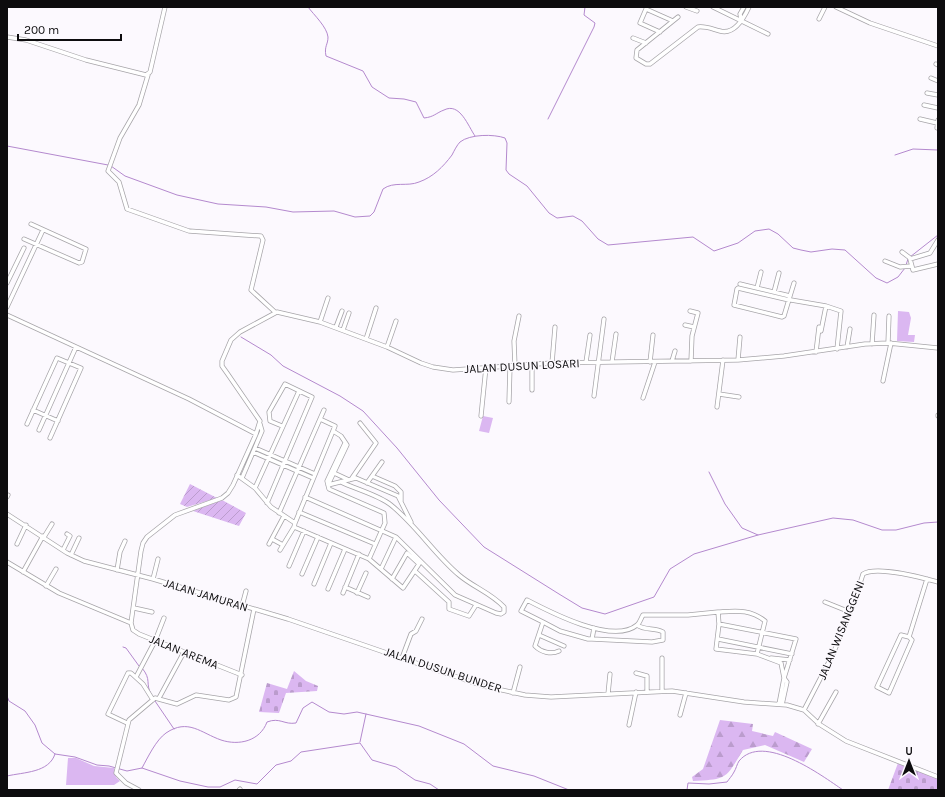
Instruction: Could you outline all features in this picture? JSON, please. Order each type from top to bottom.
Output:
[{"type":"street","points":[[165,7],[151,68],[139,105],[122,132],[110,165],[109,174],[120,182],[125,206],[129,211],[194,232],[261,236],[263,240],[251,290],[275,312],[234,337],[222,361],[222,366],[227,374],[259,418],[262,431],[242,478]]},
{"type":"street","points":[[686,7],[697,11]]},
{"type":"street","points":[[713,7],[768,34]]},
{"type":"street","points":[[723,12],[725,7]]},
{"type":"street","points":[[741,20],[740,14],[744,7]]},
{"type":"street","points":[[678,17],[637,50],[635,55],[636,58],[648,65],[698,27],[706,27],[727,32],[733,29],[741,20],[749,7]]},
{"type":"street","points":[[819,19],[825,7]]},
{"type":"street","points":[[836,7],[875,25],[938,46]]},
{"type":"street","points":[[660,32],[640,23],[646,9],[674,21]]},
{"type":"street","points":[[7,37],[26,40],[86,60],[148,75]]},
{"type":"street","points":[[633,38],[646,43]]},
{"type":"street","points":[[931,78],[938,80]]},
{"type":"street","points":[[927,93],[938,95]]},
{"type":"street","points":[[924,105],[938,108]]},
{"type":"street","points":[[920,119],[938,121],[937,128]]},
{"type":"street","points":[[24,239],[78,263],[82,262],[86,249],[31,224]]},
{"type":"street","points":[[7,307],[43,230]]},
{"type":"street","points":[[909,257],[930,253],[938,240]]},
{"type":"street","points":[[7,283],[24,248]]},
{"type":"street","points":[[902,252],[909,257],[913,270],[938,264]]},
{"type":"street","points":[[885,261],[896,266],[911,266]]},
{"type":"street","points":[[757,288],[761,272]]},
{"type":"street","points":[[774,292],[779,273]]},
{"type":"street","points":[[794,283],[789,298],[784,316],[782,317],[734,305],[733,303],[737,288],[789,298],[826,306],[840,311],[837,349]]},
{"type":"street","points":[[740,284],[774,292],[789,298]]},
{"type":"street","points":[[320,322],[328,298]]},
{"type":"street","points":[[820,330],[826,306]]},
{"type":"street","points":[[366,339],[376,308]]},
{"type":"street","points":[[336,327],[342,311]]},
{"type":"street","points":[[690,311],[698,313],[694,326],[691,361]]},
{"type":"street","name":"JALAN DUSUN LOSARI","points":[[275,312],[307,317],[387,347],[433,367],[453,370],[552,363],[738,360],[889,343],[938,348]]},
{"type":"street","points":[[343,330],[349,313]]},
{"type":"street","points":[[7,315],[189,399],[256,434]]},
{"type":"street","points":[[872,344],[874,315]]},
{"type":"street","points":[[515,366],[514,343],[519,316]]},
{"type":"street","points":[[883,380],[889,343],[889,316]]},
{"type":"street","points":[[594,396],[597,362],[604,319]]},
{"type":"street","points":[[816,352],[820,320]]},
{"type":"street","points":[[387,347],[396,321]]},
{"type":"street","points":[[685,325],[694,326]]},
{"type":"street","points":[[552,363],[555,327]]},
{"type":"street","points":[[847,347],[850,329]]},
{"type":"street","points":[[612,362],[616,334]]},
{"type":"street","points":[[586,362],[590,335]]},
{"type":"street","points":[[643,398],[652,362],[653,335]]},
{"type":"street","points":[[738,360],[740,336]]},
{"type":"street","points":[[38,430],[46,416],[76,347]]},
{"type":"street","points":[[672,361],[675,350]]},
{"type":"street","points":[[27,424],[56,359],[59,357],[81,369],[50,438]]},
{"type":"street","points":[[718,407],[724,360]]},
{"type":"street","points":[[532,364],[532,390]]},
{"type":"street","points":[[509,402],[510,366]]},
{"type":"street","points":[[482,416],[486,368]]},
{"type":"street","points":[[267,504],[312,397],[285,384],[269,412],[270,421],[282,426]]},
{"type":"street","points":[[255,488],[299,391]]},
{"type":"street","points":[[719,394],[739,397]]},
{"type":"street","points":[[33,410],[58,421]]},
{"type":"street","points":[[279,513],[324,410]]},
{"type":"street","points":[[280,550],[300,512],[335,426],[320,419]]},
{"type":"street","points":[[328,485],[351,479],[376,443],[360,423]]},
{"type":"street","points":[[7,562],[69,598],[131,623],[142,547],[147,536],[175,515],[226,496],[260,424]]},
{"type":"street","points":[[328,485],[347,445],[340,436],[333,431]]},
{"type":"street","points":[[345,442],[327,481],[330,489],[384,513],[385,523],[369,559]]},
{"type":"street","points":[[255,448],[315,474]]},
{"type":"street","points":[[253,452],[313,478]]},
{"type":"street","points":[[367,483],[382,462]]},
{"type":"street","points":[[305,497],[396,537],[455,595],[496,614],[501,614],[504,609],[496,598],[460,576],[447,565],[408,518],[398,496],[367,483],[343,477],[334,472]]},
{"type":"street","points":[[237,475],[255,488],[267,504],[294,525],[304,531],[369,559],[392,579],[403,588],[418,564],[407,553],[392,579]]},
{"type":"street","points":[[372,476],[395,486],[401,492],[401,501]]},
{"type":"street","points":[[341,482],[343,477]]},
{"type":"street","points":[[341,482],[391,505],[418,531]]},
{"type":"street","points":[[300,512],[375,544]]},
{"type":"street","name":"JALAN JAMURAN","points":[[7,514],[63,550],[84,561],[153,579],[254,609],[242,675],[238,692],[234,699],[196,696],[174,704],[159,698]]},
{"type":"street","points":[[269,544],[284,516]]},
{"type":"street","points":[[22,572],[52,524]]},
{"type":"street","points":[[17,544],[26,525]]},
{"type":"street","points":[[289,566],[304,531]]},
{"type":"street","points":[[63,550],[70,536],[67,534]]},
{"type":"street","points":[[302,574],[318,537]]},
{"type":"street","points":[[381,569],[396,537]]},
{"type":"street","points":[[72,555],[79,538]]},
{"type":"street","points":[[272,539],[283,545]]},
{"type":"street","points":[[117,570],[120,552],[125,541]]},
{"type":"street","points":[[314,584],[331,543]]},
{"type":"street","points":[[328,589],[345,549]]},
{"type":"street","points":[[343,593],[359,554]]},
{"type":"street","points":[[153,579],[158,559]]},
{"type":"street","points":[[46,586],[56,569]]},
{"type":"street","points":[[415,571],[449,602],[449,609],[469,616],[476,605]]},
{"type":"street","name":"JALAN WISANGGENI","points":[[804,710],[833,654],[865,573],[874,571],[900,574],[938,582]]},
{"type":"street","points":[[358,593],[366,573]]},
{"type":"street","points":[[910,637],[901,635],[877,687],[889,693],[912,640],[910,637],[927,579]]},
{"type":"street","points":[[345,587],[368,598]]},
{"type":"street","points":[[242,606],[246,591]]},
{"type":"street","points":[[637,625],[641,628],[659,630],[663,632],[663,640],[652,642],[588,639],[560,631],[522,611],[527,600],[566,620],[594,628],[625,630],[637,625],[643,615],[688,615],[738,611],[755,613],[765,621],[757,654]]},
{"type":"street","points":[[825,602],[850,612]]},
{"type":"street","points":[[134,608],[152,612]]},
{"type":"street","name":"JALAN DUSUN BUNDER","points":[[254,609],[483,686],[513,693],[551,697],[662,691],[686,693],[744,702],[781,704],[804,710]]},
{"type":"street","points":[[718,612],[719,624],[716,649],[757,654],[781,663]]},
{"type":"street","points":[[136,677],[155,641],[164,618]]},
{"type":"street","points":[[402,658],[411,634],[416,631],[422,619]]},
{"type":"street","points":[[543,622],[535,646],[554,654],[559,651]]},
{"type":"street","name":"JALAN AREMA","points":[[131,623],[133,630],[155,641],[242,675]]},
{"type":"street","points":[[719,624],[762,631],[796,639],[784,678]]},
{"type":"street","points":[[592,639],[594,628]]},
{"type":"street","points":[[539,635],[564,646]]},
{"type":"street","points":[[718,639],[792,654]]},
{"type":"street","points":[[139,790],[121,780],[116,772],[127,723],[135,713],[153,700],[159,698],[184,652]]},
{"type":"street","points":[[662,658],[662,691]]},
{"type":"street","points":[[767,658],[790,660]]},
{"type":"street","points":[[779,658],[786,682],[781,704]]},
{"type":"street","points":[[513,693],[520,667]]},
{"type":"street","points":[[127,723],[108,714],[130,672],[143,684],[153,700]]},
{"type":"street","points":[[636,673],[647,676],[646,691]]},
{"type":"street","points":[[608,694],[610,674]]},
{"type":"street","points":[[629,725],[636,692]]},
{"type":"street","points":[[818,724],[836,692]]},
{"type":"street","points":[[680,716],[686,693]]},
{"type":"street","points":[[804,710],[818,724],[846,741],[938,777]]},
{"type":"green space","points":[[898,311],[909,312],[911,318],[908,335],[915,335],[914,342],[897,341]]},
{"type":"green space","points":[[483,416],[493,418],[489,433],[479,431]]},
{"type":"green space","points":[[190,484],[217,498],[187,507],[180,504]]},
{"type":"green space","points":[[222,500],[246,513],[239,526],[193,511]]},
{"type":"green space","points":[[294,671],[306,681],[318,686],[317,691],[286,693],[279,713],[259,712],[267,683],[287,689]]},
{"type":"green space","points":[[720,720],[753,724],[752,731],[773,736],[775,732],[812,749],[804,762],[765,745],[743,750],[724,776],[713,780],[693,781],[692,777],[703,769]]},
{"type":"green space","points":[[68,758],[76,758],[94,766],[114,768],[116,777],[120,781],[114,785],[66,785]]},
{"type":"green space","points":[[898,763],[938,779],[938,790],[888,790]]},
{"type":"waterway","points":[[308,7],[323,25],[327,33],[328,37],[325,50],[326,56],[363,71],[372,87],[389,98],[404,99],[416,102],[424,118],[433,116],[450,108],[455,109],[463,116],[475,136]]},
{"type":"waterway","points":[[548,119],[594,27],[595,23],[584,15],[585,7]]},
{"type":"waterway","points":[[111,166],[125,176],[177,195],[218,204],[266,207],[293,212],[334,211],[355,217],[370,216],[374,212],[383,189],[392,185],[414,183],[429,177],[445,164],[459,143],[464,139],[476,136],[495,136],[505,138],[507,143],[506,170],[509,174],[527,186],[549,213],[557,218],[573,216],[582,221],[598,239],[608,245],[693,237],[714,251],[738,243],[755,231],[769,229],[778,234],[793,248],[811,252],[832,249],[845,250],[876,278],[887,283],[898,277],[905,268]]},
{"type":"waterway","points":[[7,146],[108,165]]},
{"type":"waterway","points":[[895,155],[913,149],[938,150]]},
{"type":"waterway","points":[[910,257],[938,235]]},
{"type":"waterway","points":[[906,265],[908,259]]},
{"type":"waterway","points":[[241,337],[271,355],[283,366],[340,396],[363,411],[397,448],[439,500],[484,547],[582,608],[605,614],[654,597],[670,569],[694,554],[758,535]]},
{"type":"waterway","points":[[709,472],[725,504],[742,528],[758,535],[833,518],[853,520],[882,530],[896,530],[924,523],[938,522]]},
{"type":"waterway","points":[[123,647],[126,648],[139,666]]},
{"type":"waterway","points":[[142,668],[147,676],[148,687],[151,694]]},
{"type":"waterway","points":[[7,696],[9,701],[25,711],[35,725],[42,743],[55,754],[75,757],[97,765],[109,766],[127,771],[142,768],[180,781],[208,787],[220,787],[235,780],[257,784],[276,765],[291,761],[301,752],[360,743],[372,760],[396,767],[415,780],[430,784],[439,790]]},
{"type":"waterway","points":[[155,701],[174,729]]},
{"type":"waterway","points":[[142,768],[152,749],[162,736],[174,729],[181,727],[194,728],[221,740],[228,742],[242,742],[254,738],[264,728],[267,722],[275,720],[296,723],[303,708],[312,702],[329,712],[344,714],[357,712],[419,726],[464,744],[493,766],[534,776],[569,790]]},
{"type":"waterway","points":[[360,742],[366,714]]},
{"type":"waterway","points":[[687,790],[688,783],[709,784],[727,782],[739,761],[749,753],[762,751],[777,753],[792,759],[821,775],[843,790]]},
{"type":"waterway","points":[[7,776],[35,771],[42,768],[52,760],[55,754]]}]
